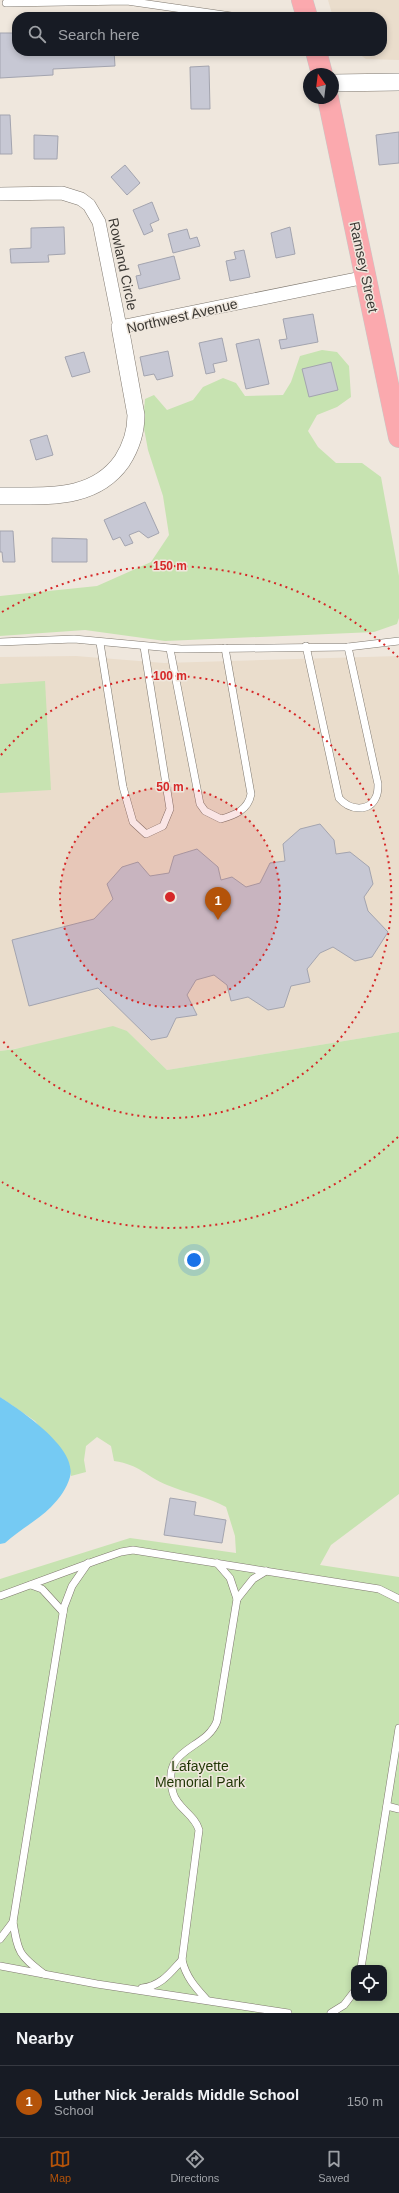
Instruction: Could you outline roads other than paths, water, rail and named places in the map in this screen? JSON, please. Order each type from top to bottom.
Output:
[{"type":"main road","points":[[302,0],[306,12]]},
{"type":"main road","points":[[317,56],[320,68]]},
{"type":"main road","name":"Ramsey Street","points":[[329,104],[399,437]]},
{"type":"street","points":[[339,83],[399,82]]},
{"type":"street","name":"Rowland Circle","points":[[0,194],[62,193],[81,199],[89,205],[99,222],[120,327]]},
{"type":"street","name":"Northwest Avenue","points":[[0,496],[72,494],[91,488],[116,470],[129,449],[136,425],[120,327],[366,277]]},
{"type":"lane","points":[[6,3],[127,1],[203,12]]},
{"type":"lane","points":[[0,642],[74,639],[144,647],[225,648],[306,646],[348,647],[399,641]]},
{"type":"lane","points":[[100,643],[123,787],[133,822],[146,834],[163,826],[170,809],[144,647]]},
{"type":"lane","points":[[306,646],[339,798],[345,806],[356,809],[368,806],[376,797],[378,784],[348,647]]},
{"type":"lane","points":[[170,648],[200,804],[205,811],[212,816],[221,819],[240,812],[249,803],[252,794],[225,648]]},
{"type":"lane","points":[[0,1596],[88,1563],[121,1552],[133,1550],[379,1589],[399,1599]]},
{"type":"lane","points":[[44,1974],[23,1958],[16,1943],[13,1922],[63,1612],[72,1586],[88,1563]]},
{"type":"lane","points":[[207,2000],[193,1985],[185,1972],[182,1960],[199,1830],[197,1823],[181,1806],[173,1794],[170,1778],[174,1764],[181,1752],[204,1739],[214,1731],[216,1726],[237,1599],[230,1578],[217,1563]]},
{"type":"lane","points":[[237,1599],[253,1580],[266,1571]]},
{"type":"lane","points":[[31,1585],[42,1589],[63,1612]]},
{"type":"lane","points":[[361,1965],[399,1728]]},
{"type":"lane","points":[[387,1806],[399,1808]]},
{"type":"lane","points":[[0,1939],[13,1922]]},
{"type":"lane","points":[[132,1989],[151,1987],[163,1980],[182,1960]]},
{"type":"lane","points":[[0,1966],[132,1989],[288,2013]]},
{"type":"lane","points":[[331,2013],[344,2005],[351,1996]]},
{"type":"water","points":[[0,1397],[33,1420],[57,1442],[65,1454],[70,1466],[70,1477],[62,1493],[46,1512],[5,1543],[0,1544]]},
{"type":"place","name":"Luther Nick Jeralds Middle School","points":[[218,920]]},
{"type":"park label","name":"Lafayette Memorial Park","points":[[200,1774]]}]
